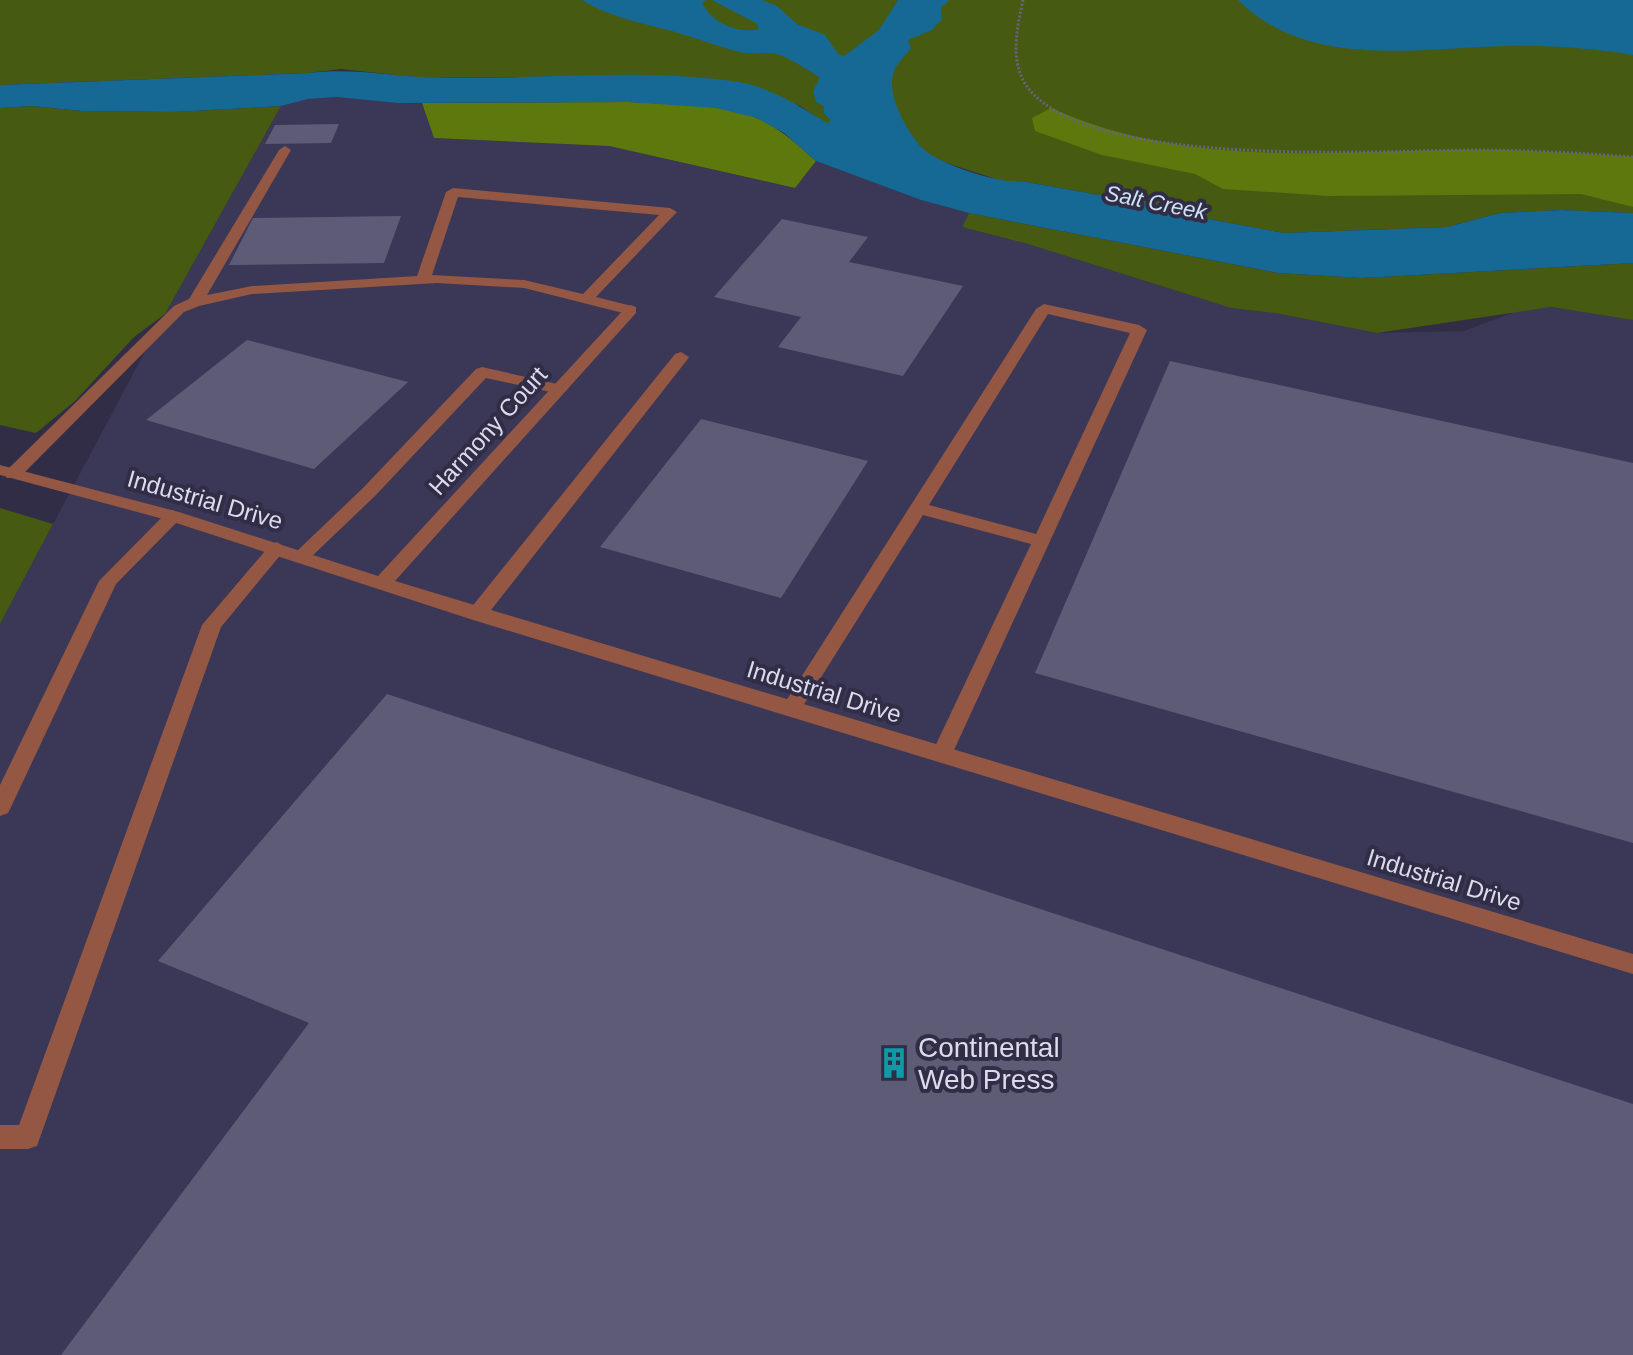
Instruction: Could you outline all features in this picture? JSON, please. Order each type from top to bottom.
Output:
[{"type":"street","points":[[195,302],[285,150]]},
{"type":"street","points":[[6,472],[179,309],[195,302],[252,290],[423,280],[524,284],[586,299],[670,212],[453,192],[423,280]]},
{"type":"street","name":"Harmony Court","points":[[381,584],[631,310],[586,299]]},
{"type":"street","points":[[791,709],[1044,309],[1139,330],[942,755]]},
{"type":"street","points":[[477,614],[681,357]]},
{"type":"street","name":"Harmony Court","points":[[303,555],[369,492],[482,372],[560,389]]},
{"type":"street","name":"Industrial Drive","points":[[6,472],[173,516],[303,555],[381,584],[477,614],[1633,964]]},
{"type":"street","points":[[918,508],[1041,541]]},
{"type":"street","points":[[0,807],[108,581],[173,516]]},
{"type":"street","points":[[0,1137],[28,1137],[212,625],[277,548]]},
{"type":"path","points":[[1023,0],[1015,48],[1016,68],[1029,89],[1051,108],[1085,123],[1129,136],[1194,149],[1252,154],[1533,150],[1633,157]]},
{"type":"shaded area","points":[[337,97],[422,103],[434,138],[609,146],[794,188],[816,161],[921,200],[969,213],[962,227],[1028,244],[1231,308],[1275,313],[1377,333],[1464,331],[1520,310],[1551,307],[1633,320],[1633,1355],[0,1355],[0,624],[165,314],[281,106],[308,99]]},
{"type":"green space","points":[[0,0],[1633,0],[1633,213],[1561,210],[1500,213],[1447,227],[1284,233],[1203,218],[1155,205],[1021,181],[1008,183],[827,124],[800,106],[742,83],[655,76],[424,78],[341,69],[309,73],[0,85]]},
{"type":"green space","points":[[629,102],[713,107],[746,114],[776,129],[816,161],[795,188],[609,146],[434,138],[422,103]]},
{"type":"green space","points":[[32,106],[82,111],[173,112],[281,106],[165,314],[134,337],[75,401],[36,433],[0,425],[0,108]]},
{"type":"green space","points":[[1051,108],[1101,127],[1150,140],[1201,148],[1302,153],[1501,150],[1633,157],[1633,207],[1581,194],[1329,196],[1223,189],[1195,174],[1102,155],[1035,131],[1032,118]]},
{"type":"green space","points":[[969,213],[1278,273],[1362,278],[1633,263],[1633,320],[1551,307],[1377,333],[1275,313],[1231,308],[1028,244],[962,227]]},
{"type":"green space","points":[[0,508],[53,524],[0,624]]},
{"type":"water","points":[[582,0],[706,0],[702,3],[706,10],[719,21],[734,28],[751,30],[759,29],[756,23],[712,0],[762,0],[777,6],[797,24],[825,35],[838,54],[844,56],[879,30],[898,0],[947,0],[941,7],[942,19],[932,30],[908,40],[911,48],[896,67],[892,83],[900,113],[916,141],[930,154],[955,166],[998,179],[1155,205],[1203,218],[1284,233],[1447,227],[1500,213],[1561,210],[1633,213],[1633,263],[1362,278],[1278,273],[969,213],[921,200],[816,161],[784,133],[757,118],[716,108],[629,102],[398,103],[337,97],[308,99],[281,106],[173,112],[82,111],[32,106],[0,108],[0,85],[327,71],[448,78],[630,75],[739,82],[762,88],[827,123],[831,121],[824,113],[824,106],[816,102],[813,91],[820,78],[786,57],[732,50],[616,16]]},
{"type":"water","points":[[1238,0],[1633,0],[1633,55],[1538,46],[1401,51],[1330,46],[1297,37],[1266,22]]},
{"type":"building","points":[[339,124],[331,143],[265,144],[275,125]]},
{"type":"building","points":[[401,216],[384,263],[229,265],[253,218]]},
{"type":"building","points":[[782,219],[868,237],[849,262],[963,286],[903,376],[778,347],[801,317],[714,297]]},
{"type":"building","points":[[247,340],[408,382],[314,469],[146,420]]},
{"type":"building","points":[[1170,361],[1633,463],[1633,843],[1035,673]]},
{"type":"building","points":[[701,419],[868,461],[781,598],[600,547]]},
{"type":"building","name":"Continental Web Press","points":[[387,694],[1633,1104],[1633,1355],[61,1355],[309,1023],[158,961]]},
{"type":"place","name":"Continental Web Press","points":[[894,1063]]},
{"type":"water label","name":"Salt Creek","points":[[1156,202]]}]
